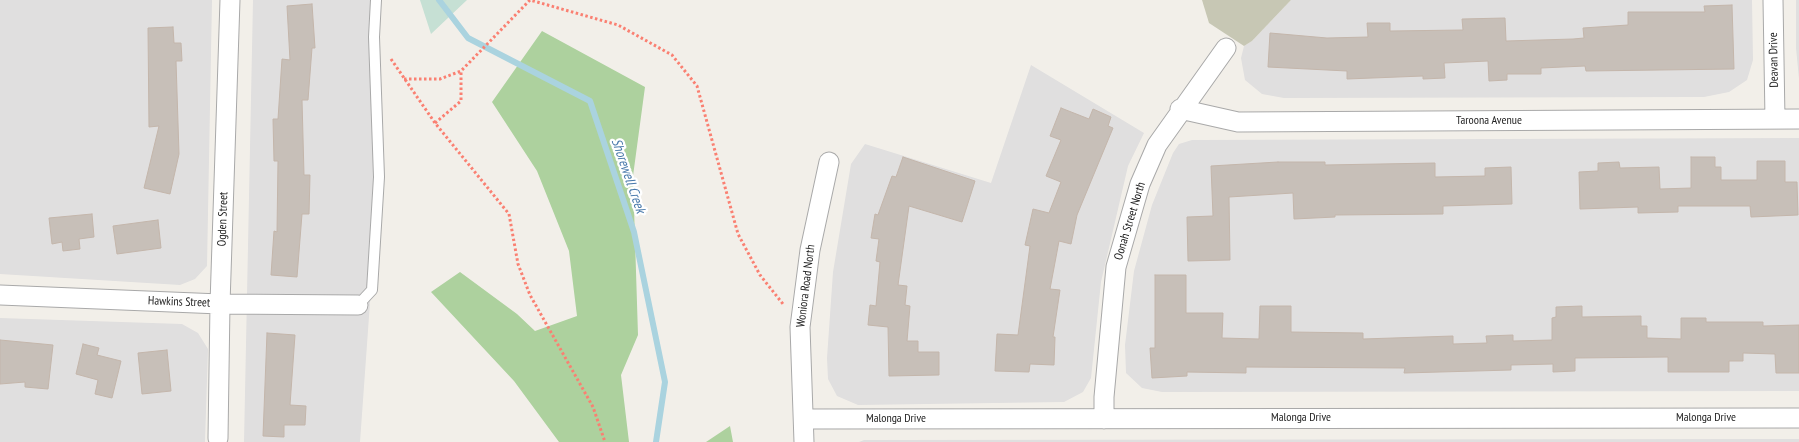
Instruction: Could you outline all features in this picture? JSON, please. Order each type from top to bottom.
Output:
[{"type":"street","name":"Ogden Street","points":[[218,438],[220,304],[230,0]]},
{"type":"street","name":"Deavan Drive","points":[[1773,0],[1775,119]]},
{"type":"street","name":"Oonah Street North","points":[[1104,418],[1104,397],[1116,267],[1140,184],[1157,145],[1180,109],[1226,48]]},
{"type":"street","name":"Taroona Avenue","points":[[1180,109],[1238,122],[1799,119]]},
{"type":"street","name":"Woniora Road North","points":[[804,442],[800,326],[810,250],[828,162]]},
{"type":"street","name":"Hawkins Street","points":[[0,295],[220,304],[358,305]]},
{"type":"street","name":"Malonga Drive","points":[[804,419],[1799,418]]},
{"type":"lane","points":[[358,305],[372,290],[373,280],[379,177],[374,37],[376,0]]},
{"type":"path","points":[[404,79],[440,79],[461,71],[530,0],[618,25],[672,55],[698,86],[738,234],[760,275],[800,326]]},
{"type":"path","points":[[374,37],[435,123],[508,214],[518,264],[530,296],[593,407],[605,442]]},
{"type":"path","points":[[435,123],[461,101],[461,71]]},
{"type":"shaded area","points":[[0,0],[212,0],[207,266],[195,279],[180,285],[0,274]]},
{"type":"shaded area","points":[[253,0],[376,0],[379,177],[360,442],[244,442]]},
{"type":"shaded area","points":[[420,0],[467,0],[431,34]]},
{"type":"shaded area","points":[[1202,0],[1291,0],[1252,41],[1244,46],[1209,23]]},
{"type":"shaded area","points":[[1291,0],[1752,0],[1753,60],[1747,80],[1729,92],[1704,97],[1284,98],[1262,94],[1245,80],[1241,58],[1244,46],[1252,41]]},
{"type":"shaded area","points":[[1796,0],[1799,0],[1799,79],[1796,48]]},
{"type":"shaded area","points":[[1031,65],[1144,133],[1128,166],[1101,282],[1091,378],[1083,392],[1064,402],[858,405],[837,396],[828,379],[827,358],[833,272],[851,164],[865,144],[991,183]]},
{"type":"shaded area","points":[[1799,138],[1799,391],[1162,392],[1142,388],[1126,373],[1125,345],[1134,271],[1152,205],[1173,153],[1179,144],[1192,140]]},
{"type":"shaded area","points":[[0,318],[182,324],[198,333],[208,349],[205,442],[0,442]]},
{"type":"shaded area","points":[[1799,439],[1799,442],[859,442],[864,440]]},
{"type":"green space","points":[[542,31],[645,87],[633,176],[638,335],[621,375],[629,442],[559,442],[514,381],[431,292],[460,272],[517,314],[535,331],[577,316],[569,251],[537,171],[492,102]]},
{"type":"green space","points":[[730,426],[733,442],[706,442]]},
{"type":"building","points":[[312,4],[315,48],[312,48],[308,100],[302,100],[304,175],[310,175],[309,214],[302,214],[297,277],[271,275],[274,231],[277,232],[278,161],[274,161],[273,119],[278,119],[282,59],[290,60],[287,6]]},
{"type":"building","points":[[1732,5],[1734,69],[1586,71],[1585,66],[1541,68],[1541,74],[1507,74],[1507,80],[1489,81],[1488,61],[1444,63],[1445,78],[1423,79],[1423,76],[1347,79],[1347,71],[1268,67],[1270,33],[1327,38],[1368,37],[1367,23],[1390,23],[1390,31],[1463,30],[1462,19],[1505,18],[1506,41],[1573,39],[1584,38],[1583,28],[1628,25],[1628,12],[1705,12],[1704,6]]},
{"type":"building","points":[[173,27],[174,43],[181,43],[182,61],[176,61],[179,154],[170,194],[144,188],[159,126],[149,127],[148,28]]},
{"type":"building","points":[[1061,108],[1089,119],[1093,109],[1111,117],[1108,126],[1113,128],[1077,215],[1071,244],[1059,241],[1050,289],[1060,290],[1053,337],[1055,337],[1054,365],[1030,364],[1029,372],[995,371],[997,334],[1018,335],[1030,246],[1025,245],[1033,209],[1049,213],[1061,182],[1046,176],[1061,140],[1050,136]]},
{"type":"building","points":[[903,157],[975,181],[962,222],[909,206],[898,285],[907,286],[905,305],[910,306],[907,341],[918,341],[918,352],[939,352],[939,375],[889,376],[888,327],[868,325],[870,305],[876,306],[880,262],[876,261],[879,239],[871,238],[875,214],[878,215],[892,176],[896,177]]},
{"type":"building","points":[[1691,157],[1715,157],[1715,167],[1721,167],[1721,180],[1757,180],[1757,161],[1785,161],[1785,182],[1797,182],[1798,215],[1751,217],[1750,206],[1678,206],[1678,212],[1638,213],[1638,207],[1580,209],[1579,172],[1598,171],[1598,163],[1619,162],[1620,168],[1659,167],[1660,189],[1691,188]]},
{"type":"building","points":[[1278,162],[1325,162],[1325,165],[1435,163],[1435,177],[1485,176],[1485,168],[1511,167],[1512,204],[1443,206],[1443,214],[1335,215],[1335,217],[1294,219],[1293,193],[1229,197],[1230,260],[1188,261],[1187,217],[1213,216],[1211,166]]},
{"type":"building","points":[[92,214],[94,237],[79,239],[80,249],[63,251],[62,242],[52,244],[49,218]]},
{"type":"building","points":[[158,220],[161,248],[117,254],[113,226]]},
{"type":"building","points":[[1155,275],[1186,275],[1186,313],[1223,313],[1222,338],[1259,339],[1260,306],[1291,306],[1291,332],[1363,333],[1363,339],[1453,336],[1453,344],[1487,343],[1486,336],[1513,335],[1513,341],[1552,340],[1552,318],[1556,317],[1556,307],[1582,306],[1582,317],[1641,316],[1641,326],[1647,326],[1647,338],[1681,339],[1681,318],[1706,318],[1706,322],[1763,322],[1763,326],[1799,325],[1799,373],[1776,373],[1775,354],[1743,353],[1743,361],[1729,361],[1729,372],[1668,372],[1668,357],[1575,358],[1575,371],[1553,372],[1553,364],[1511,365],[1511,370],[1404,373],[1405,368],[1246,367],[1246,373],[1187,372],[1187,376],[1152,378],[1150,348],[1155,348]]},
{"type":"building","points":[[267,333],[295,335],[290,405],[306,406],[305,425],[284,425],[284,437],[263,436]]},
{"type":"building","points":[[0,340],[53,345],[48,389],[25,387],[25,382],[0,384]]},
{"type":"building","points":[[83,344],[99,348],[97,355],[121,361],[112,398],[95,394],[98,380],[76,374]]},
{"type":"building","points":[[167,350],[171,391],[142,394],[138,353]]},
{"type":"waterway","name":"Shorewell Creek","points":[[439,0],[468,38],[590,101],[634,232],[665,382],[656,442]]}]
